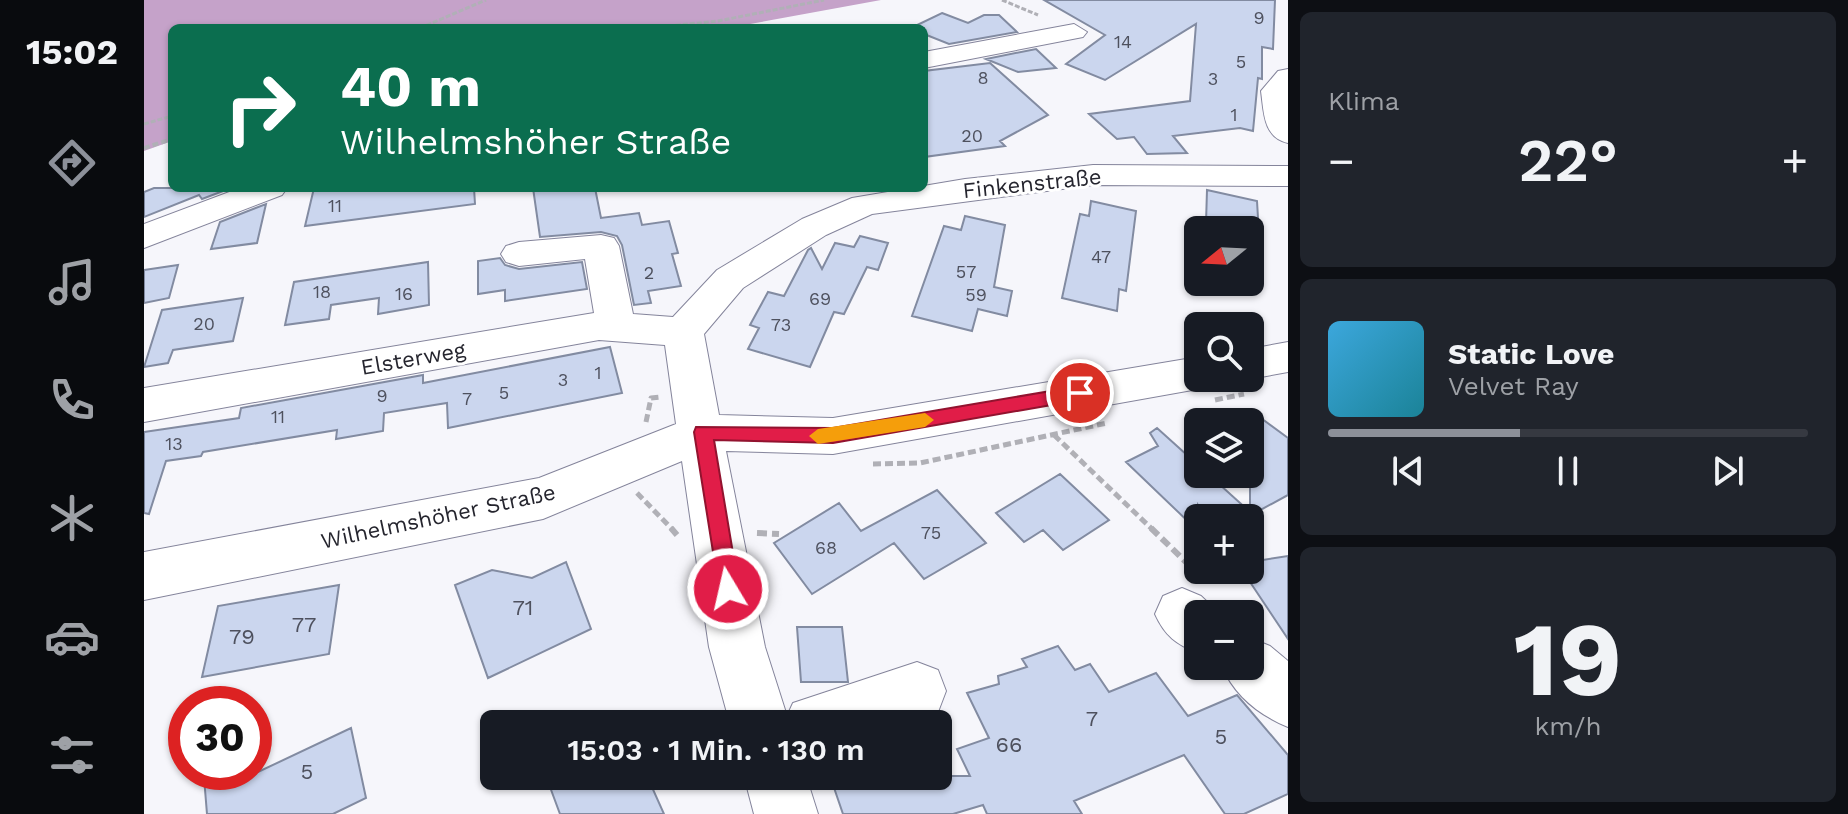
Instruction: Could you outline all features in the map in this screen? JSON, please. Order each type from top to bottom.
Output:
[{"type":"street","points":[[928,59],[1067,28]]},
{"type":"street","points":[[1288,77],[1275,91],[1281,126],[1288,134]]},
{"type":"street","name":"Finkenstraße","points":[[928,192],[1093,175],[1288,176]]},
{"type":"street","points":[[144,237],[260,192]]},
{"type":"street","name":"Finkenstraße","points":[[683,332],[730,279],[814,227],[850,197],[922,192]]},
{"type":"street","points":[[519,254],[601,246],[616,327]]},
{"type":"street","name":"Elsterweg","points":[[144,405],[583,329],[616,327],[683,332]]},
{"type":"street","points":[[683,332],[688,372],[703,432],[737,647],[756,710]]},
{"type":"street","points":[[1264,371],[1288,357]]},
{"type":"street","name":"Wilhelmshöher Straße","points":[[144,576],[543,498],[703,432],[833,436],[1184,390]]},
{"type":"street","points":[[1264,678],[1288,698]]},
{"type":"street","points":[[858,710],[917,691]]},
{"type":"street","points":[[779,790],[786,814]]},
{"type":"path","points":[[429,24],[486,0]]},
{"type":"path","points":[[688,24],[824,0]]},
{"type":"path","points":[[1002,0],[1067,28]]},
{"type":"path","points":[[144,124],[168,117]]},
{"type":"path","points":[[144,148],[168,140]]},
{"type":"path","points":[[858,465],[920,463],[1116,422]]},
{"type":"path","points":[[1054,435],[1194,570],[1192,600]]},
{"type":"path","points":[[751,520],[753,549]]},
{"type":"shaded area","points":[[144,0],[881,0],[750,24],[168,24],[168,142],[144,151]]},
{"type":"building","points":[[1044,0],[1275,0],[1273,49],[1262,47],[1262,79],[1258,78],[1253,131],[1240,128],[1173,136],[1187,153],[1147,154],[1134,137],[1117,139],[1089,114],[1190,101],[1196,24],[1105,80],[1066,64],[1105,35]]},
{"type":"building","points":[[942,13],[968,23],[984,15],[999,15],[1017,32],[949,44],[928,36],[928,24],[919,24]]},
{"type":"building","points":[[1036,49],[1056,68],[1018,72],[986,59]]},
{"type":"building","points":[[990,63],[1048,115],[1000,141],[1005,146],[928,156],[928,71]]},
{"type":"building","points":[[168,188],[168,192],[220,192],[202,199],[199,195],[144,217],[144,192]]},
{"type":"building","points":[[1207,190],[1257,201],[1258,216],[1206,216]]},
{"type":"building","points":[[313,192],[474,192],[475,204],[305,226]]},
{"type":"building","points":[[534,192],[596,192],[601,218],[639,213],[642,225],[669,221],[678,253],[672,254],[681,286],[648,291],[651,303],[634,305],[622,245],[617,236],[601,232],[540,237]]},
{"type":"building","points":[[1091,201],[1136,211],[1126,291],[1119,289],[1117,311],[1062,298],[1080,214],[1089,216]]},
{"type":"building","points":[[266,204],[257,243],[211,249],[220,222]]},
{"type":"building","points":[[965,216],[1005,225],[994,287],[1012,291],[1007,316],[978,309],[972,331],[912,316],[944,226],[961,230]]},
{"type":"building","points":[[860,236],[888,243],[878,270],[867,267],[844,314],[834,312],[810,367],[748,349],[759,328],[750,325],[768,292],[784,296],[808,250],[811,248],[822,269],[835,243],[854,247]]},
{"type":"building","points":[[500,258],[505,265],[519,269],[582,262],[587,289],[505,301],[505,290],[478,294],[478,261]]},
{"type":"building","points":[[428,262],[429,305],[378,314],[379,298],[331,305],[329,319],[285,325],[294,282]]},
{"type":"building","points":[[178,265],[169,298],[144,303],[144,270]]},
{"type":"building","points":[[243,298],[233,341],[173,350],[168,363],[144,367],[162,310]]},
{"type":"building","points":[[610,347],[622,393],[448,428],[447,403],[384,413],[383,431],[336,439],[337,430],[166,461],[149,514],[144,513],[144,432],[239,418],[241,408],[423,375],[423,383]]},
{"type":"building","points":[[1264,420],[1288,438],[1288,495],[1264,508],[1264,504],[1250,504],[1250,488],[1264,488]]},
{"type":"building","points":[[1157,428],[1184,452],[1184,488],[1223,488],[1241,504],[1184,504],[1184,518],[1126,462],[1158,446],[1150,433]]},
{"type":"building","points":[[1060,474],[1109,520],[1063,550],[1043,530],[1024,542],[996,513]]},
{"type":"building","points":[[937,490],[986,543],[924,579],[894,543],[812,594],[774,543],[839,503],[861,531]]},
{"type":"building","points":[[1288,556],[1288,639],[1251,584],[1264,584],[1264,560]]},
{"type":"building","points":[[566,562],[591,629],[488,678],[455,585],[492,570],[532,578]]},
{"type":"building","points":[[339,585],[329,654],[202,677],[218,606]]},
{"type":"building","points":[[797,627],[842,627],[848,682],[801,682]]},
{"type":"building","points":[[1058,646],[1075,670],[1090,664],[1109,692],[1156,673],[1188,716],[1237,695],[1288,755],[1288,794],[1244,814],[1225,814],[1184,755],[1074,801],[1082,814],[987,814],[983,805],[953,814],[843,814],[835,790],[952,790],[952,776],[970,776],[957,749],[989,738],[967,693],[999,684],[998,676],[1027,667],[1022,659]]},
{"type":"building","points":[[351,728],[366,798],[333,814],[207,814],[205,790],[272,790],[272,765]]},
{"type":"building","points":[[551,790],[653,790],[664,814],[560,814]]},
{"type":"slow traffic","points":[[818,436],[925,420]]},
{"type":"route","points":[[728,589],[703,432],[833,436],[1080,393]]}]
